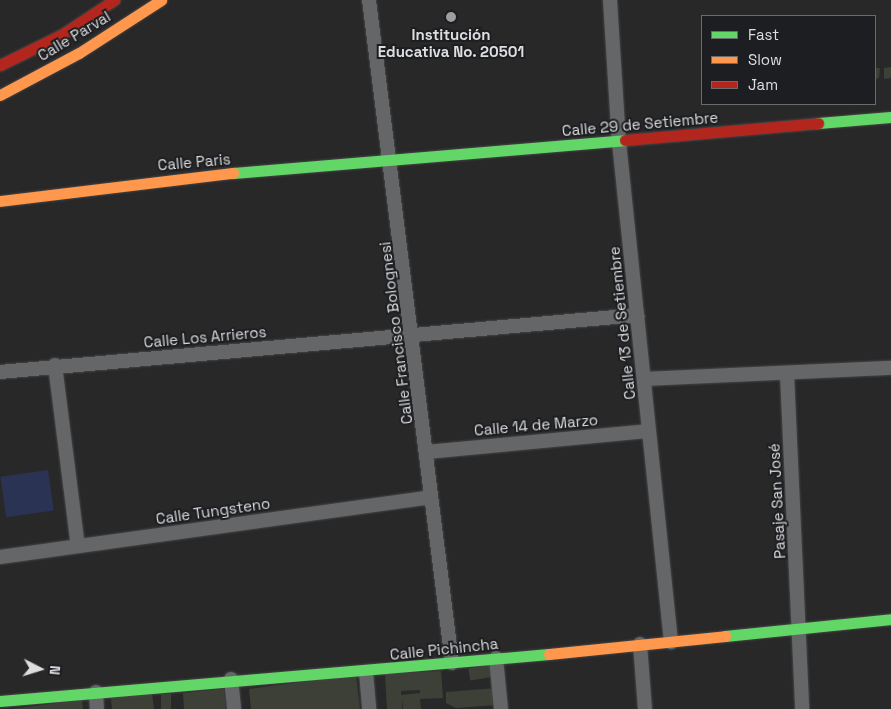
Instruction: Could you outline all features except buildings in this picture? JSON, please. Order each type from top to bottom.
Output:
[{"type":"street","name":"Calle Parval","points":[[0,65],[61,35],[114,0]]},
{"type":"street","name":"Calle Parval","points":[[0,95],[79,53],[161,0]]},
{"type":"street","name":"Calle Francisco Bolognesi","points":[[369,0],[391,160],[430,497],[452,663]]},
{"type":"street","name":"Calle 13 de Setiembre","points":[[610,0],[619,142],[671,642]]},
{"type":"street","name":"Calle 29 de Setiembre","points":[[391,160],[619,142],[891,117]]},
{"type":"street","name":"Calle Paris","points":[[0,202],[131,182],[391,160]]},
{"type":"street","name":"Calle Los Arrieros","points":[[0,372],[55,365],[412,337],[637,315]]},
{"type":"street","points":[[55,365],[78,546]]},
{"type":"street","points":[[645,379],[891,368]]},
{"type":"street","name":"Pasaje San José","points":[[787,374],[802,709]]},
{"type":"street","name":"Calle 14 de Marzo","points":[[426,452],[648,431]]},
{"type":"street","name":"Calle Tungsteno","points":[[0,557],[430,497]]},
{"type":"street","name":"Calle Pichincha","points":[[0,701],[231,678],[366,672],[891,619]]},
{"type":"street","points":[[640,644],[645,709]]},
{"type":"street","points":[[496,658],[502,709]]},
{"type":"street","points":[[366,672],[369,709]]},
{"type":"street","points":[[231,678],[234,709]]},
{"type":"street","points":[[96,692],[98,709]]},
{"type":"shaded area","points":[[48,470],[54,511],[6,517],[0,477]]},
{"type":"traffic: fast","points":[[818,123],[891,117]]},
{"type":"traffic: fast","points":[[233,173],[625,140]]},
{"type":"traffic: fast","points":[[725,636],[891,619]]},
{"type":"traffic: fast","points":[[0,701],[549,654]]},
{"type":"traffic: slow","points":[[0,95],[79,53],[161,0]]},
{"type":"traffic: slow","points":[[0,201],[233,173]]},
{"type":"traffic: slow","points":[[549,654],[725,636]]},
{"type":"traffic: jam","points":[[0,65],[61,35],[114,0]]},
{"type":"traffic: jam","points":[[625,140],[818,123]]},
{"type":"place","name":"Institución Educativa No. 20501","points":[[451,17]]}]
